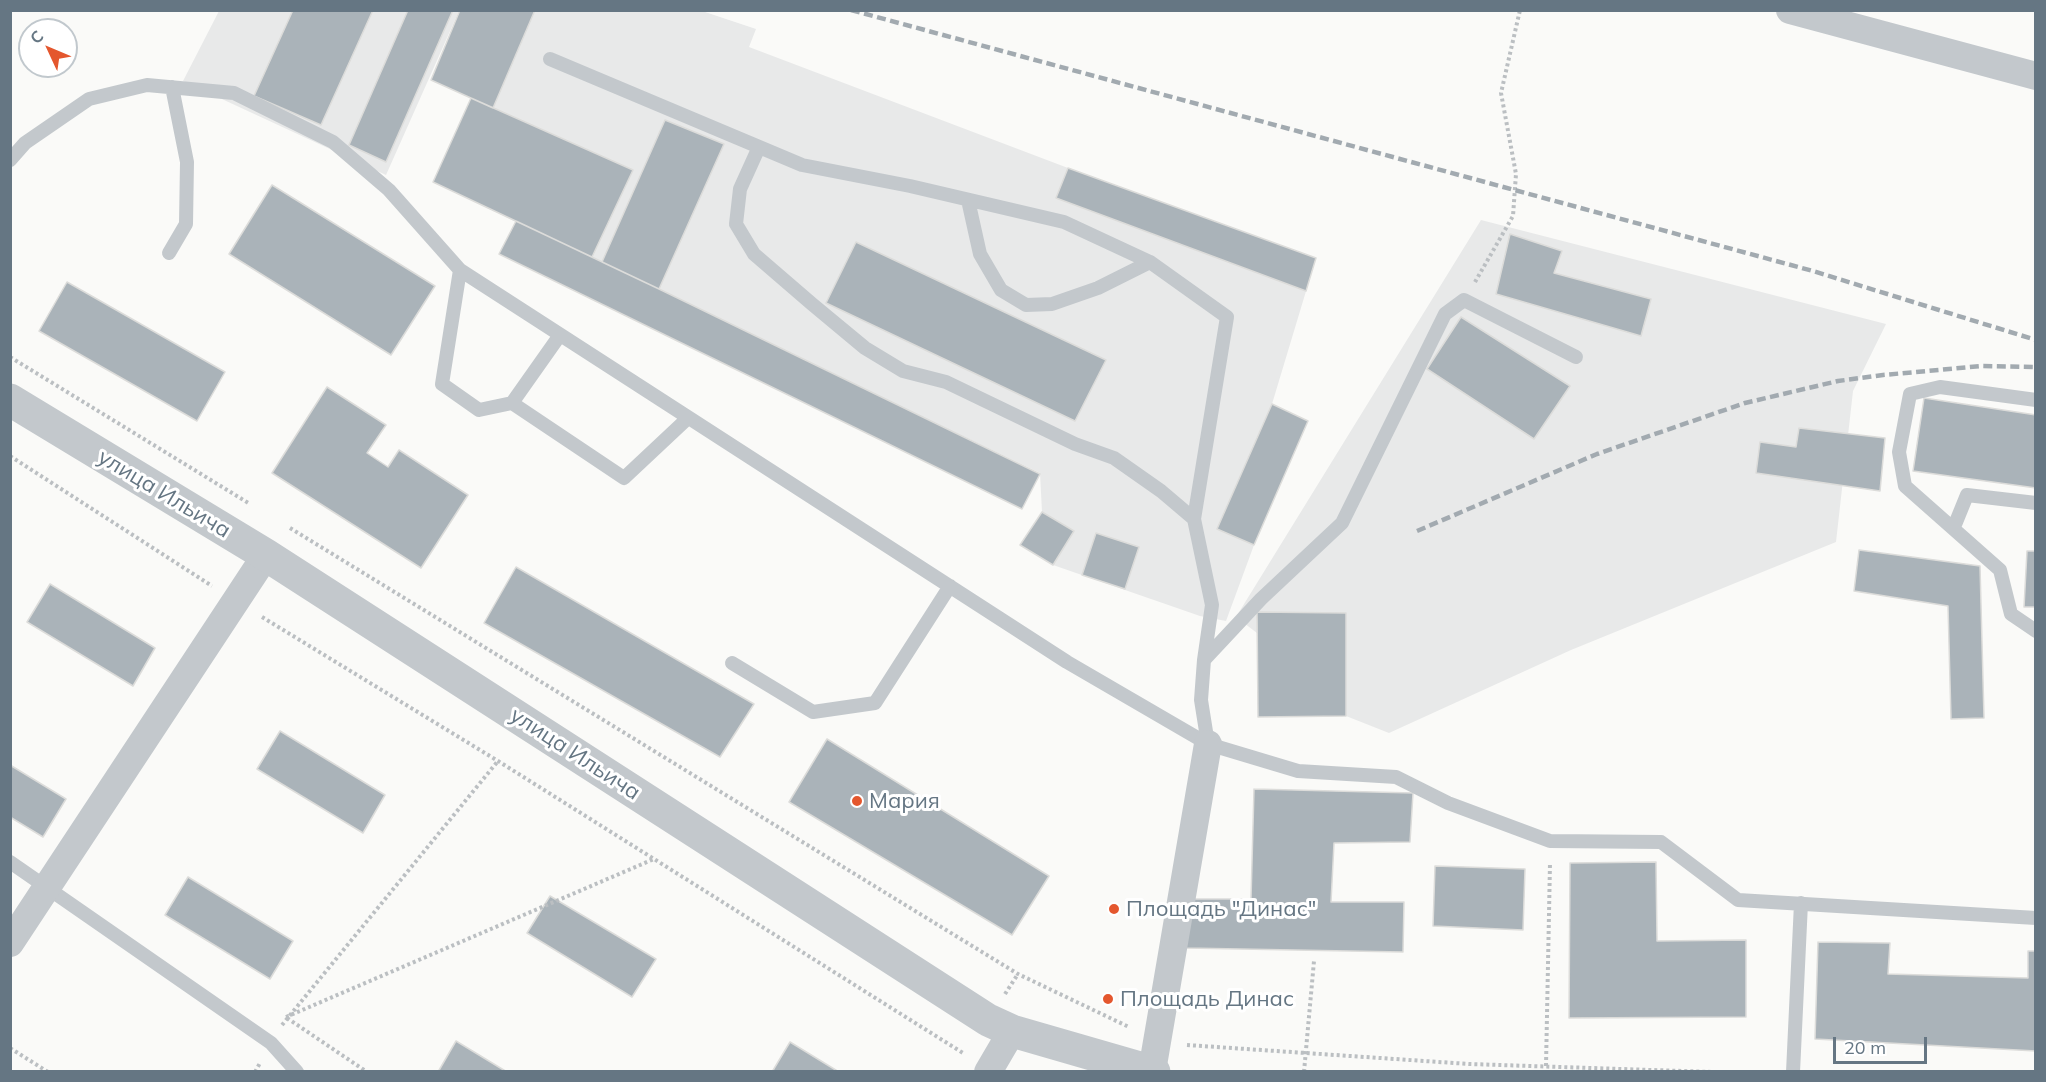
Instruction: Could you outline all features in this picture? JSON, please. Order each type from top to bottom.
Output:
[{"type":"street","points":[[1790,10],[2036,76]]},
{"type":"street","name":"улица Ильича","points":[[10,400],[266,555],[978,1013],[1012,1031],[1155,1061]]},
{"type":"street","points":[[10,943],[49,888],[266,555]]},
{"type":"street","points":[[1155,1061],[1208,744]]},
{"type":"street","points":[[989,1070],[1012,1031]]},
{"type":"lane","points":[[550,59],[802,165],[1064,222],[1150,261],[1227,317],[1194,519],[1212,605],[1201,700],[1208,744]]},
{"type":"lane","points":[[10,160],[25,143],[89,99],[147,85],[234,93],[333,142],[389,190],[460,270],[1067,662],[1208,744],[1298,771],[1396,777],[1448,803],[1550,841],[1661,842],[1738,900],[2036,918]]},
{"type":"lane","points":[[169,253],[186,225],[187,162],[172,87]]},
{"type":"lane","points":[[759,147],[740,189],[736,224],[754,254],[812,304],[864,348],[903,371],[946,382],[1075,444],[1114,458],[1161,490],[1194,519]]},
{"type":"lane","points":[[968,200],[980,254],[1001,290],[1026,305],[1052,304],[1089,291],[1150,261]]},
{"type":"lane","points":[[460,270],[442,384],[479,410],[512,403],[560,335]]},
{"type":"lane","points":[[1204,660],[1261,599],[1341,523],[1445,314],[1464,300],[1576,357]]},
{"type":"lane","points":[[2036,400],[1941,387],[1910,394],[1899,452],[1905,486],[2000,570],[2011,614],[2036,631]]},
{"type":"lane","points":[[512,403],[624,478],[688,417]]},
{"type":"lane","points":[[1954,527],[1967,495],[2036,503]]},
{"type":"lane","points":[[732,663],[813,712],[875,703],[950,586]]},
{"type":"lane","points":[[10,862],[271,1043],[297,1071]]},
{"type":"lane","points":[[1793,1071],[1801,903]]},
{"type":"path","points":[[1464,300],[1513,216],[1516,174],[1501,93],[1520,10]]},
{"type":"path","points":[[10,357],[255,507]]},
{"type":"path","points":[[10,456],[235,601],[498,761],[989,1070]]},
{"type":"path","points":[[285,525],[1018,974],[1155,1061],[1189,1045],[1546,1066],[1713,1071]]},
{"type":"path","points":[[255,1071],[286,1017],[498,761]]},
{"type":"path","points":[[1546,1066],[1550,841]]},
{"type":"path","points":[[286,1017],[654,859]]},
{"type":"path","points":[[1304,1071],[1314,961]]},
{"type":"path","points":[[286,1017],[367,1071]]},
{"type":"path","points":[[10,1048],[48,1071]]},
{"type":"shaded area","points":[[219,11],[459,11],[386,175],[183,81]]},
{"type":"shaded area","points":[[460,11],[702,11],[756,29],[749,47],[1068,168],[1316,258],[1272,404],[1308,421],[1254,545],[1226,621],[1200,616],[1053,565],[1074,531],[1042,512],[1040,473],[433,182],[471,98],[431,80]]},
{"type":"shaded area","points":[[1481,220],[1886,324],[1853,391],[1836,542],[1571,650],[1389,733],[1346,716],[1346,613],[1257,612],[1257,633],[1236,617]]},
{"type":"building","points":[[293,10],[373,10],[321,125],[254,96]]},
{"type":"building","points":[[408,10],[453,10],[386,162],[349,145]]},
{"type":"building","points":[[460,10],[535,10],[493,108],[431,80]]},
{"type":"building","points":[[471,98],[633,170],[592,257],[433,182]]},
{"type":"building","points":[[665,120],[724,144],[659,289],[602,262]]},
{"type":"building","points":[[1068,168],[1316,258],[1306,291],[1056,198]]},
{"type":"building","points":[[272,185],[435,286],[391,355],[229,254]]},
{"type":"building","points":[[516,221],[1040,474],[1022,509],[499,254]]},
{"type":"building","points":[[1510,234],[1562,251],[1554,273],[1651,299],[1641,336],[1496,294]]},
{"type":"building","points":[[856,242],[1106,360],[1075,421],[826,303]]},
{"type":"building","points":[[67,282],[225,372],[197,421],[39,331]]},
{"type":"building","points":[[1461,317],[1570,386],[1534,439],[1427,369]]},
{"type":"building","points":[[327,387],[386,425],[367,453],[388,467],[399,450],[468,495],[421,568],[272,473]]},
{"type":"building","points":[[1924,398],[2036,415],[2036,488],[1913,471]]},
{"type":"building","points":[[1272,404],[1308,421],[1254,545],[1217,529]]},
{"type":"building","points":[[1799,428],[1885,438],[1880,491],[1756,473],[1760,442],[1796,447]]},
{"type":"building","points":[[1042,512],[1074,531],[1053,565],[1020,545]]},
{"type":"building","points":[[1096,533],[1139,547],[1125,589],[1082,575]]},
{"type":"building","points":[[1859,550],[1980,566],[1984,718],[1951,719],[1948,606],[1854,591]]},
{"type":"building","points":[[2027,551],[2036,551],[2036,607],[2024,607]]},
{"type":"building","points":[[516,567],[754,704],[720,757],[484,623]]},
{"type":"building","points":[[50,584],[155,648],[133,686],[27,622]]},
{"type":"building","points":[[1257,612],[1346,613],[1346,716],[1258,717]]},
{"type":"building","points":[[280,731],[385,795],[363,833],[257,769]]},
{"type":"building","points":[[827,739],[1049,876],[1012,935],[789,802]]},
{"type":"building","points":[[10,765],[66,799],[43,837],[10,817]]},
{"type":"building","points":[[1254,789],[1413,793],[1410,842],[1334,843],[1331,902],[1404,902],[1403,952],[1186,948],[1191,899],[1251,899]]},
{"type":"building","points":[[1656,862],[1657,941],[1746,940],[1746,1017],[1569,1018],[1570,863]]},
{"type":"building","points":[[1435,866],[1525,869],[1523,930],[1433,926]]},
{"type":"building","points":[[188,877],[293,941],[270,979],[165,915]]},
{"type":"building","points":[[550,896],[656,959],[632,997],[527,933]]},
{"type":"building","points":[[1818,942],[1890,943],[1888,974],[2028,978],[2028,951],[2036,951],[2036,1051],[1815,1039]]},
{"type":"building","points":[[456,1041],[507,1072],[438,1072]]},
{"type":"building","points":[[790,1042],[839,1072],[772,1072]]},
{"type":"railway","points":[[851,10],[1813,271],[2036,340]]},
{"type":"railway","points":[[1417,531],[1597,454],[1745,403],[1838,381],[1883,375],[1982,366],[2036,367]]},
{"type":"place","name":"Мария","points":[[857,801]]},
{"type":"place","name":"Площадь \"Динас\"","points":[[1114,909]]},
{"type":"place","name":"Площадь Динас","points":[[1108,999]]}]
